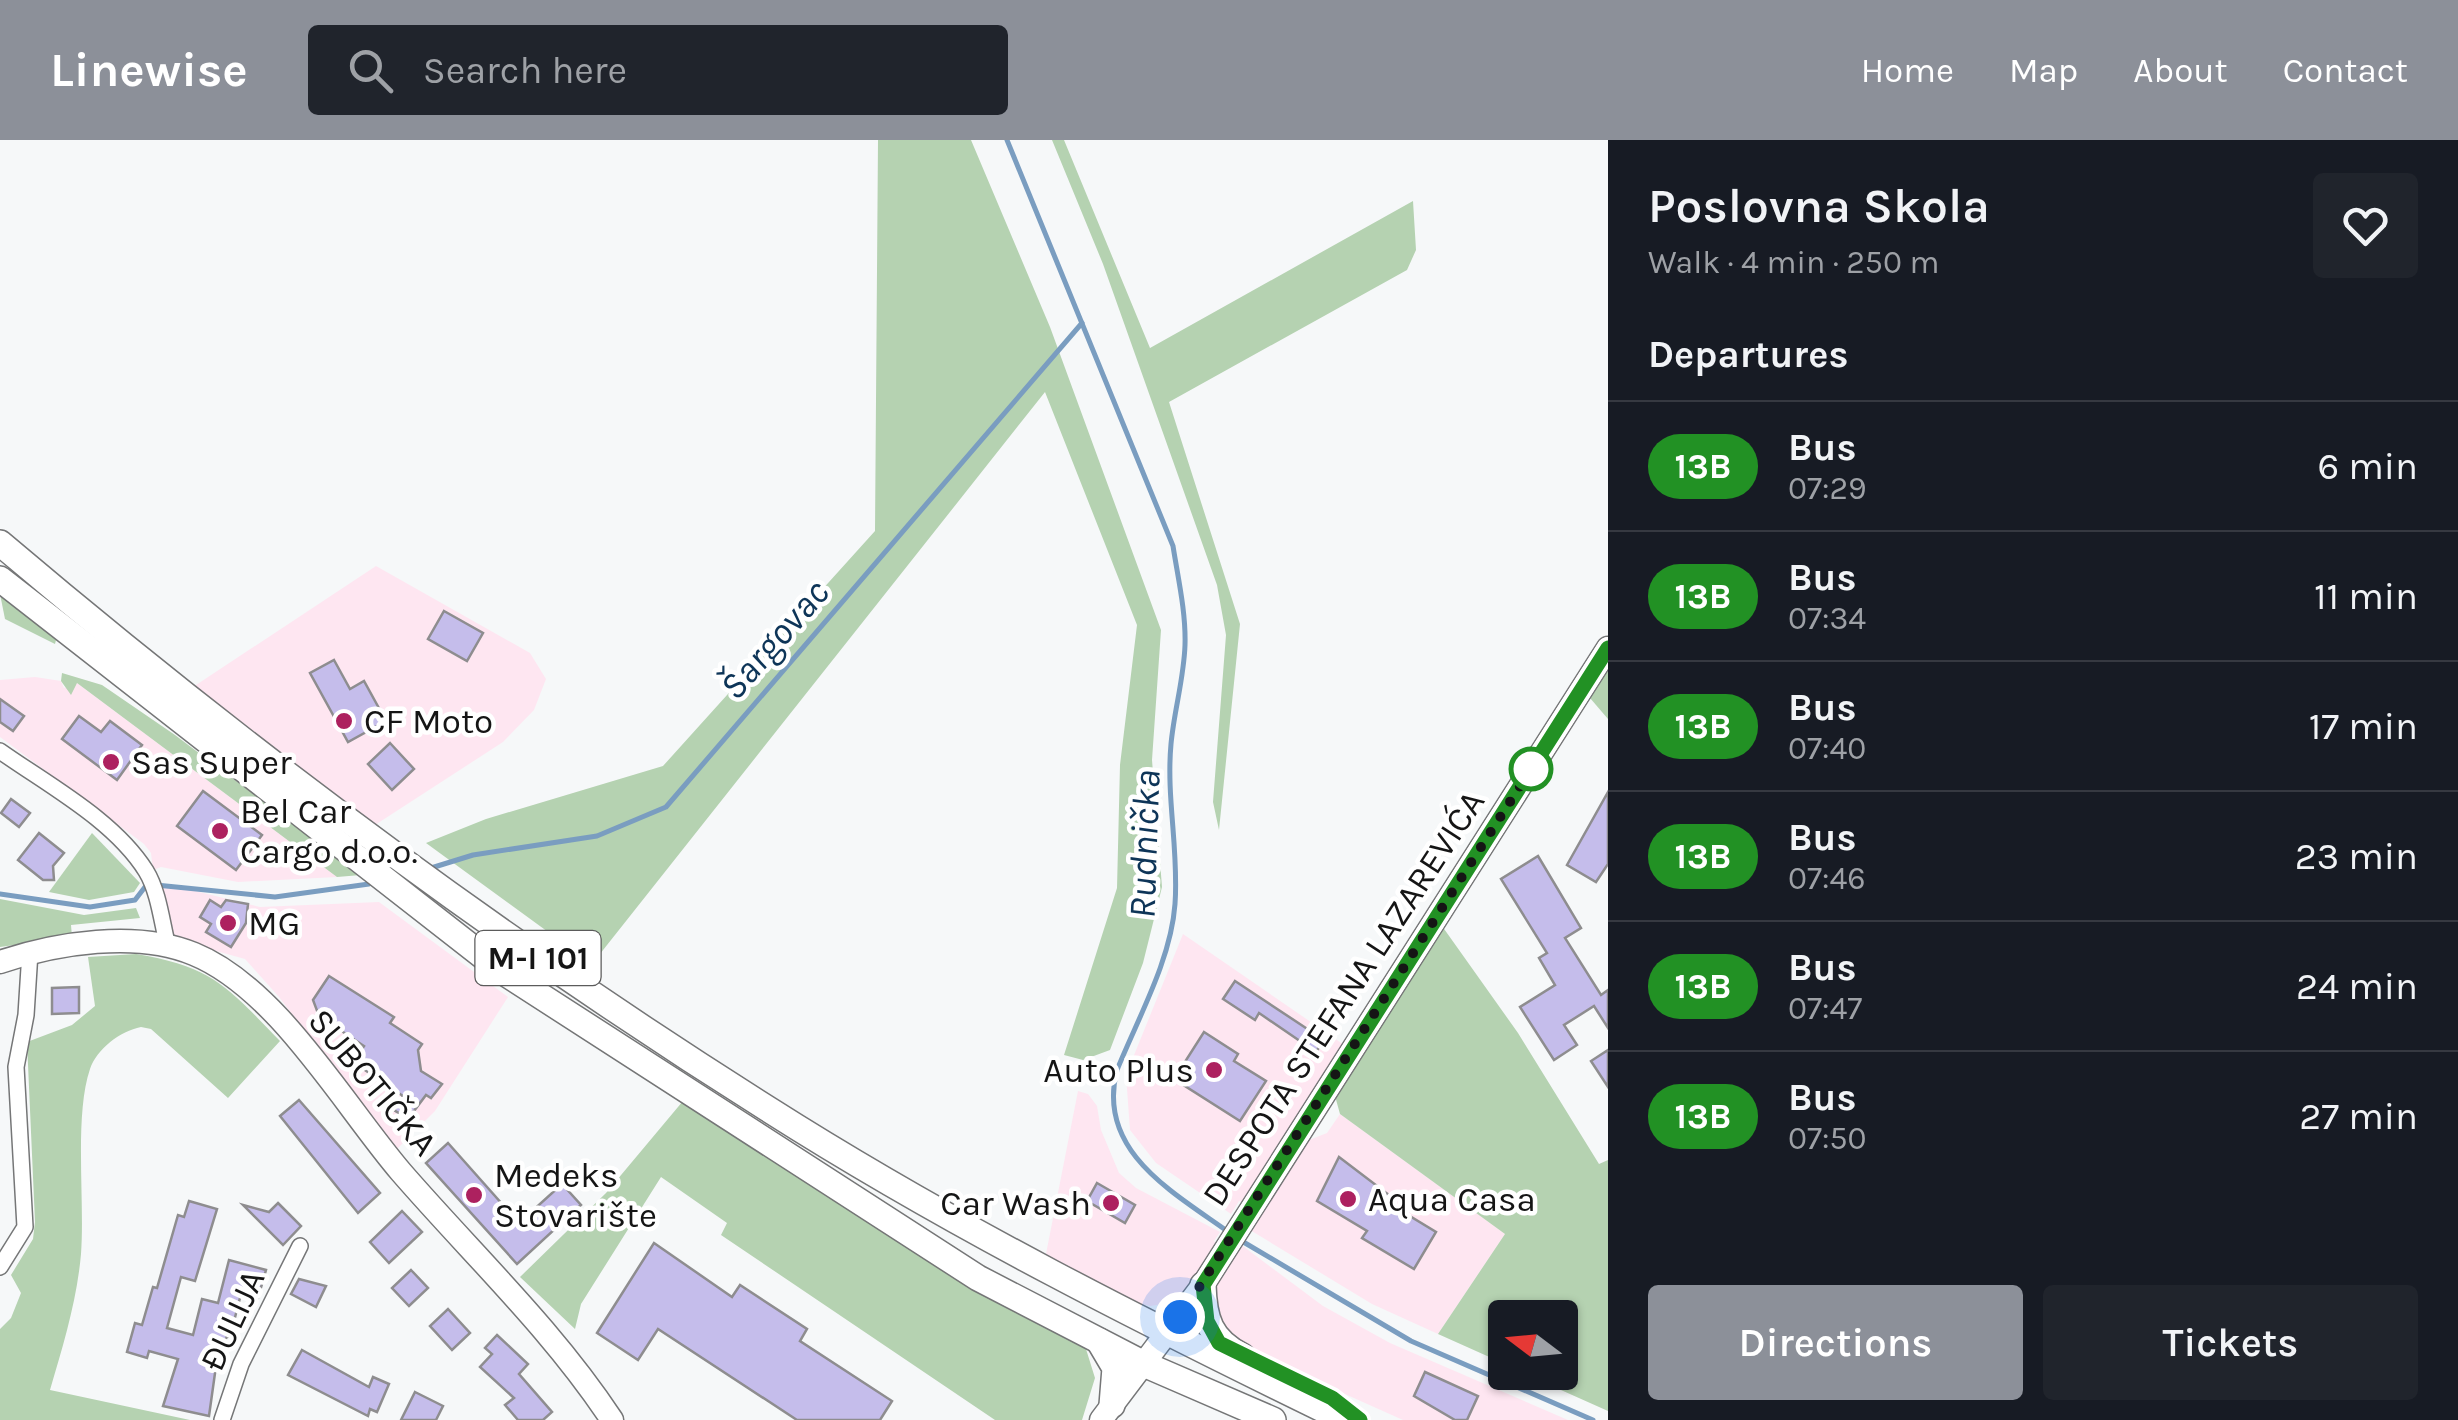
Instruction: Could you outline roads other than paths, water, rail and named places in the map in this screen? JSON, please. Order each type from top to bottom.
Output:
[{"type":"main road","name":"M-I 101","points":[[0,542],[112,638],[462,906],[770,1111],[1168,1335],[1345,1420]]},
{"type":"main road","name":"M-I 101","points":[[0,579],[502,971],[936,1253],[1146,1365],[1273,1420]]},
{"type":"main road","points":[[1196,1296],[1219,1343],[1332,1398],[1360,1420]]},
{"type":"main road","points":[[1099,1340],[1115,1368],[1106,1412]]},
{"type":"street","name":"DESPOTA STEFANA LAZAREVIĆA","points":[[1106,1412],[1196,1296],[1608,648]]},
{"type":"street","points":[[0,751],[89,814],[148,874],[168,947]]},
{"type":"street","name":"SUBOTIČKA","points":[[0,962],[30,952],[96,944],[168,947],[193,953],[230,972],[268,1009],[400,1170],[550,1332],[612,1420]]},
{"type":"street","points":[[0,1267],[25,1227],[16,1067],[26,1015],[30,952]]},
{"type":"street","name":"ĐULIJA","points":[[222,1420],[242,1364],[300,1246]]},
{"type":"street","points":[[1120,1309],[1159,1318],[1196,1296]]},
{"type":"street","points":[[1106,1412],[1150,1386],[1192,1386]]},
{"type":"waterway","name":"Rudnička","points":[[1007,140],[1173,546],[1183,608],[1184,657],[1170,764],[1175,904],[1160,967],[1117,1070],[1113,1098],[1117,1123],[1143,1166],[1227,1231]]},
{"type":"waterway","name":"Šargovac","points":[[431,868],[473,855],[597,836],[666,807],[1082,323]]},
{"type":"waterway","points":[[0,894],[90,907],[135,900],[145,887],[156,885],[275,897],[369,884]]},
{"type":"waterway","name":"Rudnička","points":[[1240,1240],[1411,1341],[1593,1420]]},
{"type":"place","name":"CF Moto","points":[[344,721]]},
{"type":"place","name":"Sas Super","points":[[111,762]]},
{"type":"place","name":"Bel Car Cargo d.o.o.","points":[[220,831]]},
{"type":"place","name":"MG","points":[[228,923]]},
{"type":"place","name":"Auto Plus","points":[[1214,1070]]},
{"type":"place","name":"Medeks Stovarište","points":[[474,1195]]},
{"type":"place","name":"Aqua Casa","points":[[1348,1199]]},
{"type":"place","name":"Car Wash","points":[[1111,1203]]}]
